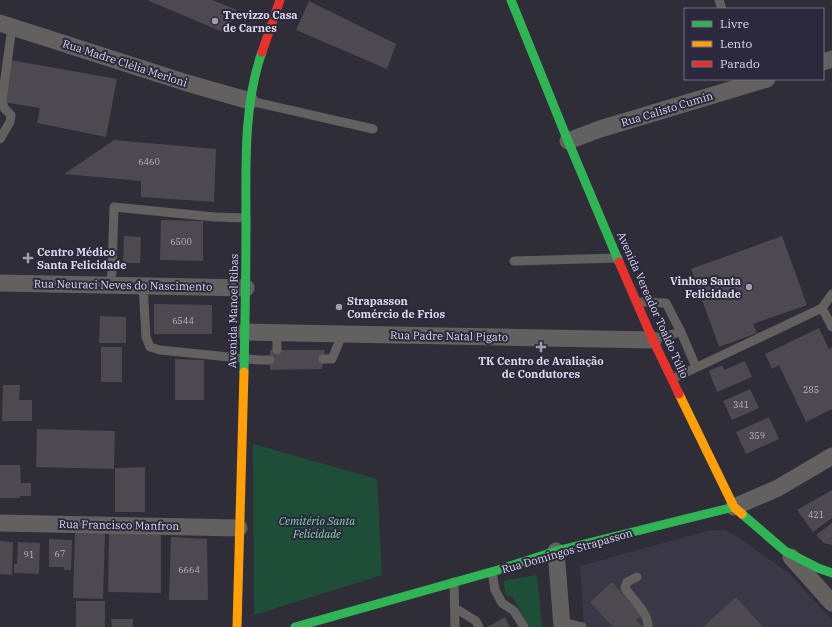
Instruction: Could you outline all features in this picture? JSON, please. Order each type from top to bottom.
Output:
[{"type":"main road","name":"Avenida Manoel Ribas","points":[[237,627],[238,528],[246,288],[246,172],[250,101],[257,66],[280,0]]},
{"type":"main road","name":"Avenida Vereador Toaldo Túlio","points":[[511,0],[568,141],[653,340],[734,507],[785,551],[818,568],[832,573]]},
{"type":"main road","name":"Rua Domingos Strapasson","points":[[295,627],[492,572],[556,552],[734,507]]},
{"type":"street","name":"Rua Madre Clélia Merloni","points":[[6,25],[187,83],[250,101]]},
{"type":"street","name":"Rua Calisto Cumin","points":[[568,141],[600,129],[747,82],[760,80]]},
{"type":"street","name":"Rua Neuraci Neves do Nascimento","points":[[0,283],[246,288]]},
{"type":"street","name":"Rua Padre Natal Pigato","points":[[244,332],[277,342],[342,334],[653,340]]},
{"type":"street","name":"Rua Domingos Strapasson","points":[[734,507],[778,488],[832,456]]},
{"type":"street","name":"Rua Francisco Manfron","points":[[0,523],[238,528]]},
{"type":"street","points":[[785,551],[832,603]]},
{"type":"street","points":[[556,552],[562,625]]},
{"type":"lane","points":[[0,139],[10,122],[11,116],[4,108],[2,100],[6,25]]},
{"type":"lane","points":[[250,101],[373,128]]},
{"type":"lane","points":[[110,285],[112,272],[114,208],[215,217],[246,218]]},
{"type":"lane","points":[[514,261],[619,258]]},
{"type":"lane","points":[[143,286],[146,337],[150,347],[160,350],[270,360]]},
{"type":"lane","points":[[672,379],[822,308],[832,294]]},
{"type":"lane","points":[[637,302],[666,304],[681,332],[696,367]]},
{"type":"lane","points":[[822,308],[832,327]]},
{"type":"lane","points":[[653,340],[681,332]]},
{"type":"lane","points":[[324,359],[332,359],[342,334]]},
{"type":"lane","points":[[492,572],[495,590],[502,603],[514,611],[524,627]]},
{"type":"lane","points":[[637,577],[627,582],[626,588],[643,611],[648,627]]},
{"type":"lane","points":[[454,582],[455,627]]},
{"type":"lane","points":[[454,608],[476,621],[479,627]]},
{"type":"lane","points":[[562,625],[582,627]]},
{"type":"shaded area","points":[[710,530],[725,530],[733,534],[789,573],[832,620],[832,627],[584,627],[580,566]]},
{"type":"green space","name":"Cemitério Santa Felicidade","points":[[253,444],[377,479],[382,575],[254,615]]},
{"type":"green space","points":[[537,575],[542,627],[528,627],[513,597],[506,595],[503,581]]},
{"type":"building","name":"Trevizzo Casa de Carnes","points":[[147,0],[212,0],[237,10],[225,33]]},
{"type":"building","points":[[309,1],[396,44],[387,69],[296,30]]},
{"type":"building","points":[[11,60],[117,79],[106,137],[37,123],[40,108],[3,102]]},
{"type":"building","points":[[114,140],[216,149],[214,202],[141,197],[141,181],[64,174]]},
{"type":"building","points":[[161,220],[203,221],[203,261],[160,260]]},
{"type":"building","points":[[124,236],[141,237],[140,263],[123,263]]},
{"type":"building","name":"Vinhos Santa Felicidade","points":[[782,236],[807,305],[753,324],[757,333],[719,347],[691,269]]},
{"type":"building","points":[[154,304],[212,305],[212,334],[154,334]]},
{"type":"building","points":[[100,316],[126,317],[126,343],[99,343]]},
{"type":"building","points":[[819,328],[829,349],[832,347],[832,409],[806,422],[779,365],[772,369],[765,354]]},
{"type":"building","points":[[101,347],[122,347],[122,382],[101,382]]},
{"type":"building","points":[[270,350],[325,350],[322,369],[270,370]]},
{"type":"building","points":[[175,359],[204,360],[204,400],[175,400]]},
{"type":"building","points":[[745,361],[752,377],[717,392],[709,371],[722,365],[724,370]]},
{"type":"building","points":[[3,385],[20,385],[19,400],[32,400],[32,421],[2,421]]},
{"type":"building","points":[[750,389],[759,408],[732,420],[723,401]]},
{"type":"building","points":[[769,417],[779,439],[746,454],[736,432]]},
{"type":"building","points":[[37,429],[115,431],[114,469],[36,467]]},
{"type":"building","points":[[0,465],[20,465],[21,483],[31,483],[31,496],[20,496],[20,498],[0,498]]},
{"type":"building","points":[[145,467],[145,512],[115,512],[115,468]]},
{"type":"building","points":[[832,490],[832,518],[813,532],[797,510]]},
{"type":"building","points":[[832,523],[832,545],[824,543],[816,535]]},
{"type":"building","points":[[75,532],[105,533],[103,599],[73,598]]},
{"type":"building","points":[[109,532],[161,532],[161,593],[108,592]]},
{"type":"building","points":[[171,537],[207,539],[208,600],[169,600]]},
{"type":"building","points":[[49,539],[72,540],[71,570],[64,570],[64,567],[49,567]]},
{"type":"building","points":[[0,541],[13,542],[12,575],[0,574]]},
{"type":"building","points":[[18,542],[40,543],[39,574],[14,573],[14,564],[17,564]]},
{"type":"building","points":[[612,582],[642,615],[636,620],[643,627],[613,627],[590,602]]},
{"type":"building","points":[[736,597],[763,627],[703,627]]},
{"type":"building","points":[[76,601],[105,601],[105,627],[76,627]]},
{"type":"building","points":[[505,617],[510,627],[487,627]]},
{"type":"building","points":[[111,619],[133,619],[133,627],[112,627]]},
{"type":"traffic: fast","points":[[511,0],[619,262]]},
{"type":"traffic: fast","points":[[244,372],[247,138],[251,94],[262,52]]},
{"type":"traffic: fast","points":[[295,627],[498,570],[556,551],[734,507]]},
{"type":"traffic: fast","points":[[742,514],[785,551],[818,568],[832,573]]},
{"type":"traffic: slow","points":[[237,627],[244,372]]},
{"type":"traffic: slow","points":[[679,394],[734,507],[742,514]]},
{"type":"traffic: jam","points":[[262,52],[280,0]]},
{"type":"traffic: jam","points":[[619,262],[653,340],[679,394]]},
{"type":"place","name":"Trevizzo Casa de Carnes","points":[[215,21]]},
{"type":"place","name":"Centro Médico Santa Felicidade","points":[[28,258]]},
{"type":"place","name":"Vinhos Santa Felicidade","points":[[749,287]]},
{"type":"place","name":"Strapasson Comércio de Frios","points":[[339,307]]},
{"type":"place","name":"TK Centro de Avaliação de Condutores","points":[[541,347]]}]
